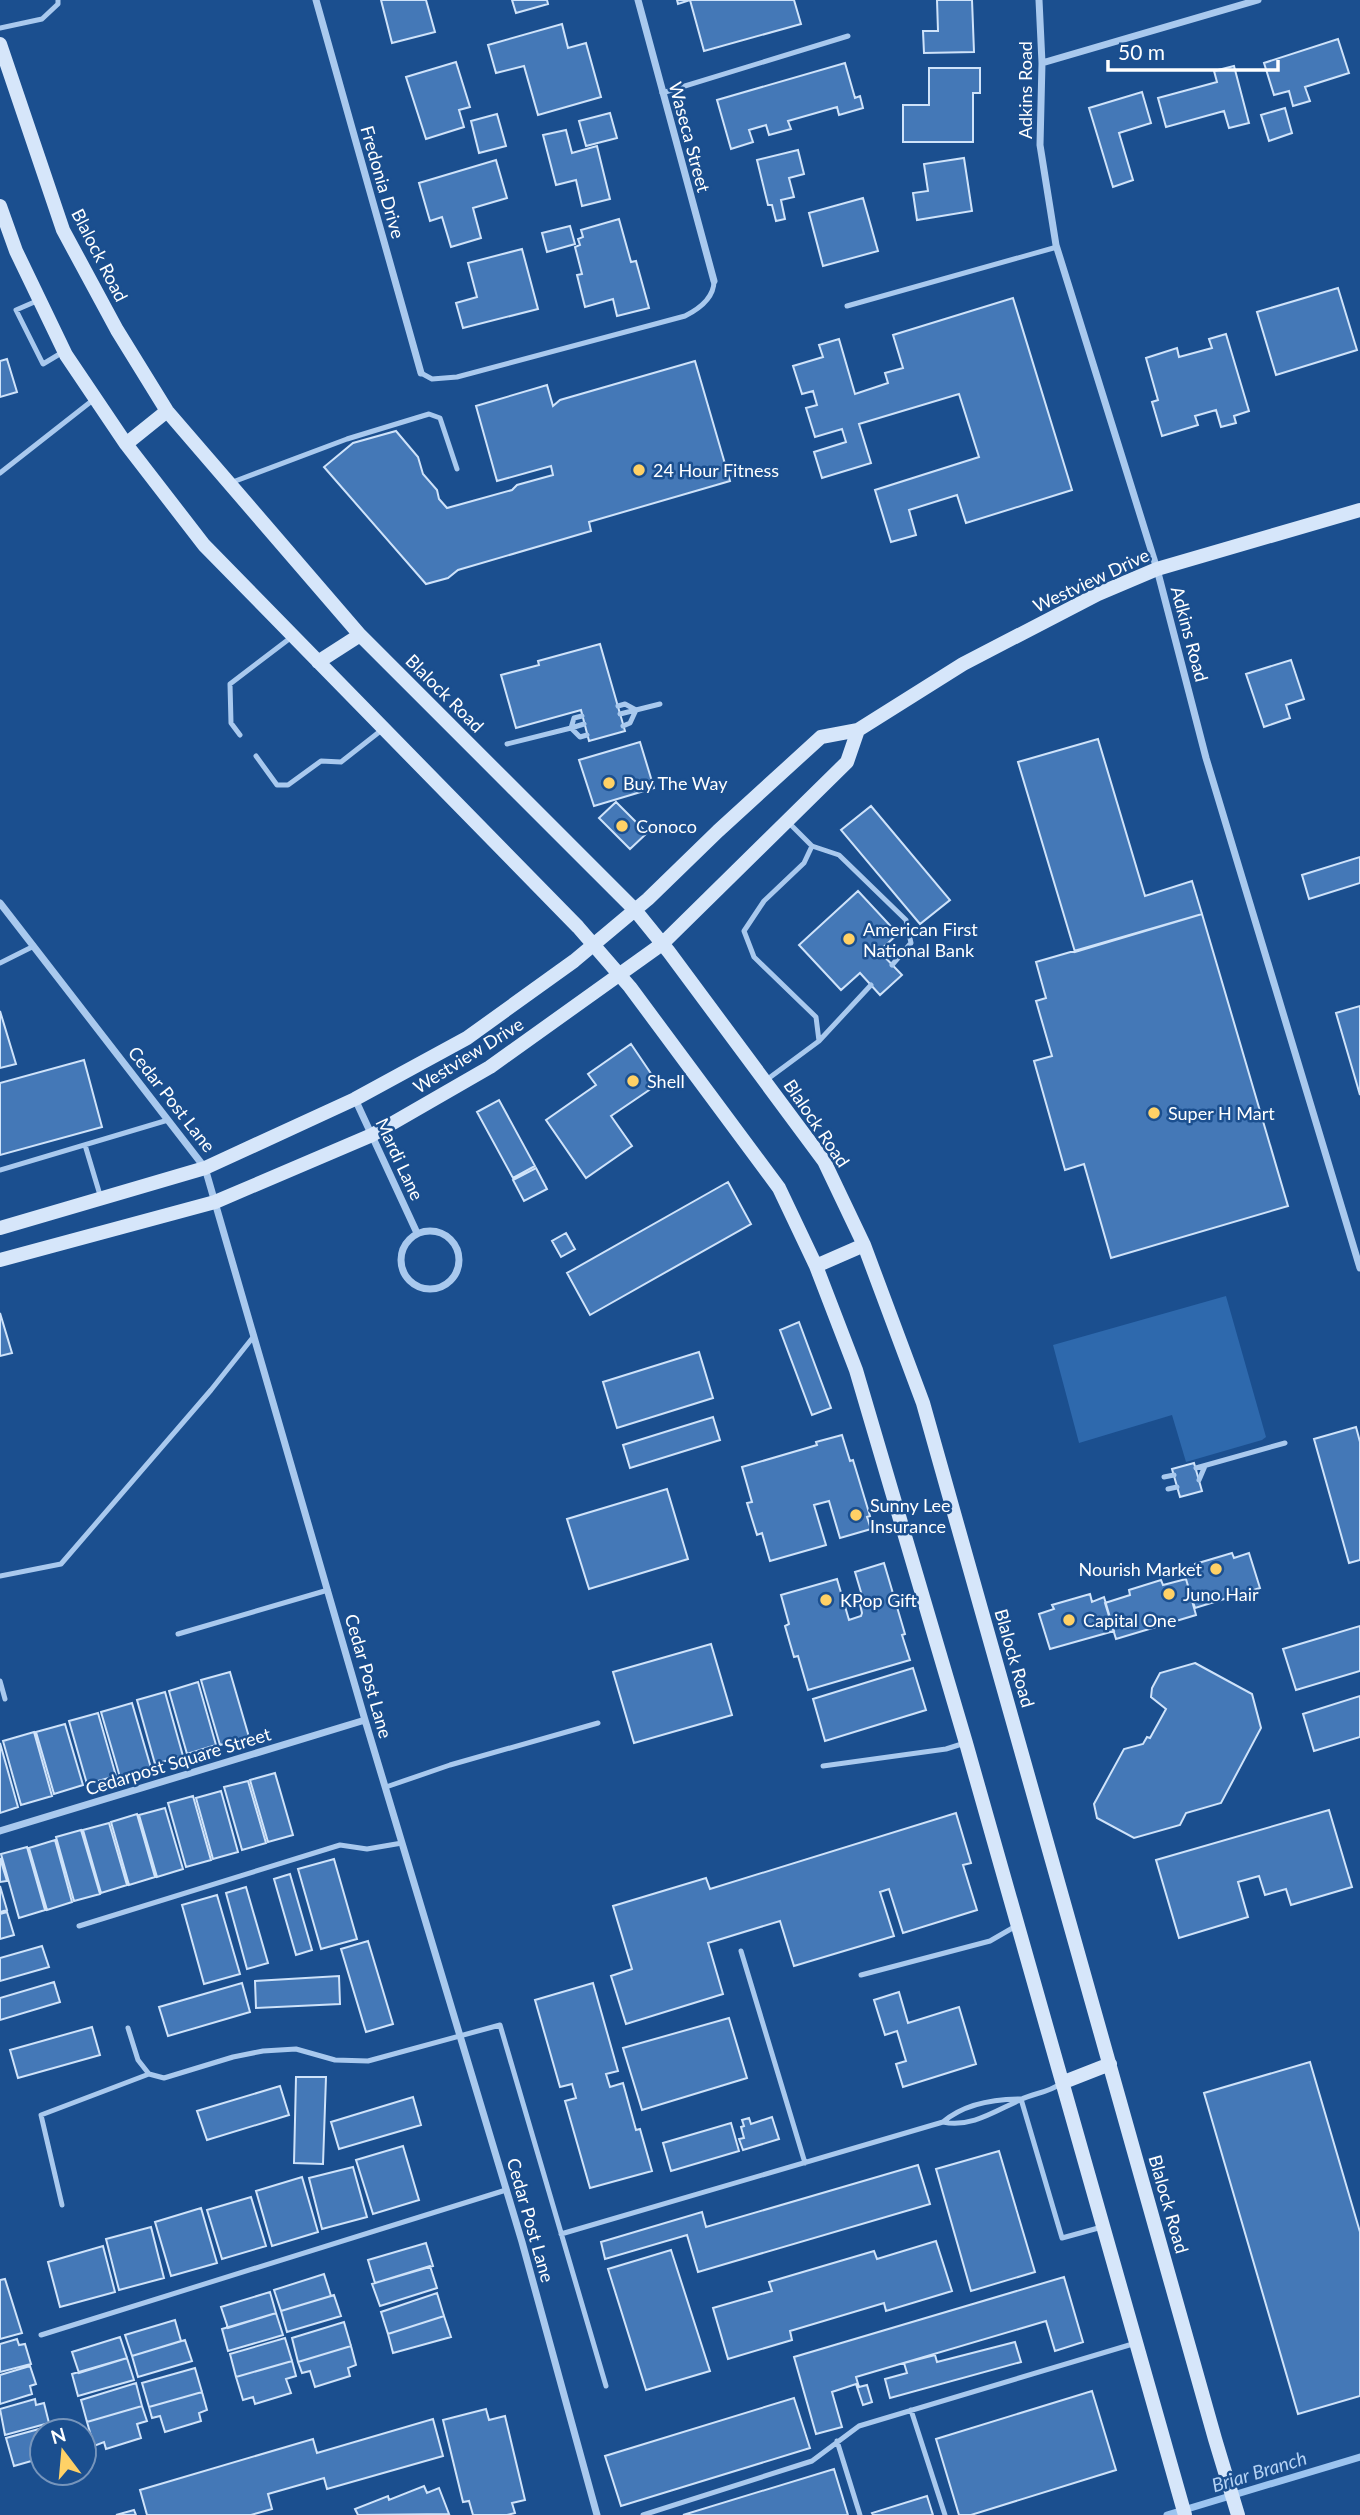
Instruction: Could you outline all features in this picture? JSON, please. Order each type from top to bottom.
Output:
[{"type":"main road","name":"Blalock Road","points":[[0,44],[63,230],[117,330],[167,411],[360,635],[635,910],[824,1161],[864,1245],[923,1403],[1238,2515]]},
{"type":"main road","points":[[0,206],[16,251],[64,351],[126,444],[204,545],[594,944],[620,974],[779,1188],[816,1266],[872,1417],[1185,2515]]},
{"type":"main road","points":[[126,444],[167,411]]},
{"type":"main road","name":"Westview Drive","points":[[0,1228],[205,1168],[355,1099],[467,1038],[594,944],[635,910],[821,737],[858,730],[963,664],[1098,594],[1157,569],[1360,510]]},
{"type":"main road","points":[[317,662],[360,635]]},
{"type":"main road","name":"Westview Drive","points":[[0,1260],[215,1202],[372,1135],[491,1067],[662,944],[847,762],[858,730]]},
{"type":"main road","points":[[816,1266],[864,1245]]},
{"type":"main road","points":[[1063,2082],[1110,2064]]},
{"type":"street","name":"Fredonia Drive","points":[[316,0],[421,373]]},
{"type":"street","name":"Waseca Street","points":[[638,0],[714,281]]},
{"type":"street","name":"Adkins Road","points":[[1039,0],[1042,63],[1040,145],[1057,247],[1157,569],[1206,758],[1360,1268]]},
{"type":"street","points":[[1042,63],[1258,0]]},
{"type":"street","name":"Cedar Post Lane","points":[[0,903],[205,1168],[506,2190],[597,2515]]},
{"type":"street","name":"Mardi Lane","points":[[355,1099],[417,1233]]},
{"type":"street","points":[[430,1230],[440,1232],[456,1245],[459,1265],[448,1283],[439,1288],[419,1287],[403,1274],[400,1254],[404,1244],[417,1233],[430,1230]]},
{"type":"street","name":"Cedarpost Square Street","points":[[0,1831],[366,1720]]},
{"type":"lane","points":[[0,28],[42,19],[58,4],[58,0]]},
{"type":"lane","points":[[662,93],[848,36]]},
{"type":"lane","points":[[847,306],[1057,247]]},
{"type":"lane","points":[[421,373],[432,379],[457,377],[685,316],[708,298],[714,288],[714,281]]},
{"type":"lane","points":[[39,300],[16,310],[43,364],[64,351]]},
{"type":"lane","points":[[0,473],[95,398]]},
{"type":"lane","points":[[230,483],[347,439],[429,414],[440,418],[457,468]]},
{"type":"lane","points":[[240,735],[231,723],[230,684],[293,636]]},
{"type":"lane","points":[[618,706],[625,704],[636,710]]},
{"type":"lane","points":[[620,714],[660,704]]},
{"type":"lane","points":[[623,726],[630,723],[636,710]]},
{"type":"lane","points":[[571,728],[574,718],[582,716]]},
{"type":"lane","points":[[507,744],[584,724]]},
{"type":"lane","points":[[571,728],[580,737],[587,735]]},
{"type":"lane","points":[[256,756],[277,785],[288,785],[321,761],[341,762],[383,729]]},
{"type":"lane","points":[[786,821],[812,846],[839,855],[906,920],[911,943],[892,965]]},
{"type":"lane","points":[[812,846],[804,863],[764,901],[744,931],[754,957],[816,1017],[819,1041]]},
{"type":"lane","points":[[0,963],[34,946]]},
{"type":"lane","points":[[765,1081],[819,1041],[871,985]]},
{"type":"lane","points":[[0,1170],[168,1120]]},
{"type":"lane","points":[[85,1145],[101,1199]]},
{"type":"lane","points":[[0,1576],[61,1564],[254,1336]]},
{"type":"lane","points":[[1196,1468],[1285,1443]]},
{"type":"lane","points":[[1199,1480],[1205,1466]]},
{"type":"lane","points":[[1164,1477],[1174,1475]]},
{"type":"lane","points":[[1168,1489],[1177,1487]]},
{"type":"lane","points":[[178,1634],[328,1590]]},
{"type":"lane","points":[[0,1681],[5,1699]]},
{"type":"lane","points":[[386,1787],[450,1765],[598,1723]]},
{"type":"lane","points":[[823,1766],[946,1749],[966,1743]]},
{"type":"lane","points":[[79,1926],[340,1845],[367,1849],[402,1843]]},
{"type":"lane","points":[[861,1975],[990,1941],[1018,1924]]},
{"type":"lane","points":[[741,1951],[805,2163]]},
{"type":"lane","points":[[62,2205],[41,2115],[149,2074],[164,2078],[263,2050],[296,2049],[335,2060],[368,2061],[500,2025],[606,2386]]},
{"type":"lane","points":[[128,2028],[138,2060],[149,2074]]},
{"type":"lane","points":[[943,2122],[957,2125],[1000,2112],[1021,2099],[1051,2090],[1063,2082]]},
{"type":"lane","points":[[561,2234],[943,2122],[954,2113],[996,2099],[1021,2099]]},
{"type":"lane","points":[[1021,2099],[1062,2238],[1103,2226]]},
{"type":"lane","points":[[41,2334],[506,2190]]},
{"type":"lane","points":[[643,2515],[812,2461],[859,2426],[1136,2343]]},
{"type":"lane","points":[[911,2410],[945,2515]]},
{"type":"lane","points":[[837,2441],[860,2515]]},
{"type":"shaded area","points":[[1226,1296],[1266,1437],[1186,1462],[1172,1415],[1079,1443],[1053,1345]]},
{"type":"building","points":[[381,0],[426,0],[435,32],[392,43]]},
{"type":"building","points":[[512,0],[547,0],[548,4],[516,13]]},
{"type":"building","points":[[690,0],[794,0],[801,24],[704,51]]},
{"type":"building","points":[[937,0],[972,0],[974,52],[924,53],[923,31],[938,31]]},
{"type":"building","points":[[562,24],[568,48],[586,43],[601,97],[538,115],[524,66],[496,73],[488,45]]},
{"type":"building","points":[[1338,39],[1349,73],[1305,87],[1310,101],[1293,106],[1289,91],[1274,95],[1264,63]]},
{"type":"building","points":[[456,62],[470,107],[459,110],[464,127],[426,139],[406,77]]},
{"type":"building","points":[[845,63],[855,98],[860,96],[863,108],[839,115],[837,107],[788,121],[791,129],[769,135],[766,125],[749,130],[753,142],[731,149],[717,100]]},
{"type":"building","points":[[1234,66],[1249,123],[1229,128],[1224,111],[1166,127],[1158,98],[1217,82],[1214,71]]},
{"type":"building","points":[[929,68],[980,68],[980,93],[973,93],[973,142],[903,142],[903,105],[929,105]]},
{"type":"building","points":[[1142,92],[1151,123],[1119,133],[1133,180],[1113,187],[1089,108]]},
{"type":"building","points":[[1285,108],[1292,133],[1269,141],[1261,115]]},
{"type":"building","points":[[610,113],[617,138],[586,146],[579,121]]},
{"type":"building","points":[[497,114],[506,146],[479,153],[471,121]]},
{"type":"building","points":[[566,130],[572,153],[597,146],[610,199],[582,206],[576,180],[556,185],[543,135]]},
{"type":"building","points":[[798,150],[804,174],[789,178],[794,197],[781,200],[785,219],[776,221],[772,205],[768,205],[757,160]]},
{"type":"building","points":[[964,158],[972,211],[917,220],[913,193],[928,191],[924,164]]},
{"type":"building","points":[[496,160],[507,198],[473,208],[481,238],[451,247],[442,217],[430,221],[419,183]]},
{"type":"building","points":[[863,198],[878,251],[823,266],[809,213]]},
{"type":"building","points":[[619,219],[631,262],[636,261],[649,308],[617,316],[613,299],[585,307],[577,275],[582,274],[575,247],[580,245],[578,239],[583,237],[581,230]]},
{"type":"building","points":[[570,226],[575,244],[547,252],[542,233]]},
{"type":"building","points":[[522,249],[538,309],[463,328],[456,303],[477,297],[468,263]]},
{"type":"building","points":[[1338,288],[1357,350],[1276,375],[1257,312]]},
{"type":"building","points":[[1013,298],[1072,490],[966,523],[957,495],[909,510],[916,535],[891,542],[875,490],[979,457],[959,394],[859,424],[871,463],[822,478],[814,452],[846,442],[842,429],[815,437],[806,408],[817,405],[813,391],[802,394],[793,366],[823,357],[819,345],[839,339],[855,394],[888,383],[885,373],[903,368],[893,335]]},
{"type":"building","points":[[1226,334],[1249,411],[1234,416],[1236,423],[1221,427],[1216,410],[1195,416],[1198,425],[1162,436],[1152,402],[1158,400],[1146,358],[1177,348],[1179,357],[1212,348],[1209,339]]},
{"type":"building","points":[[7,359],[17,392],[0,397],[0,361]]},
{"type":"building","name":"24 Hour Fitness","points":[[695,361],[730,481],[589,522],[591,531],[458,570],[448,578],[426,584],[324,467],[353,443],[396,431],[418,457],[423,474],[437,490],[439,499],[447,508],[512,490],[517,485],[553,475],[551,466],[497,481],[476,406],[547,385],[553,406],[560,400]]},
{"type":"building","points":[[600,644],[625,731],[589,741],[581,710],[516,728],[501,675],[539,665],[538,661]]},
{"type":"building","points":[[1291,660],[1304,699],[1286,705],[1290,718],[1264,727],[1246,674]]},
{"type":"building","points":[[1098,739],[1145,896],[1192,881],[1202,914],[1075,952],[1018,762]]},
{"type":"building","points":[[640,742],[654,788],[594,806],[579,760]]},
{"type":"building","points":[[616,802],[647,833],[630,849],[599,818]]},
{"type":"building","points":[[871,806],[950,900],[920,924],[841,830]]},
{"type":"building","points":[[1360,857],[1360,883],[1309,899],[1302,875]]},
{"type":"building","name":"American First National Bank","points":[[858,891],[898,934],[879,951],[902,975],[880,995],[860,973],[841,990],[799,945]]},
{"type":"building","name":"Super H Mart","points":[[1202,914],[1288,1206],[1111,1258],[1084,1164],[1065,1170],[1034,1061],[1052,1056],[1036,1001],[1046,998],[1036,962]]},
{"type":"building","points":[[1360,1006],[1360,1095],[1336,1013]]},
{"type":"building","points":[[0,1011],[16,1064],[0,1068]]},
{"type":"building","points":[[631,1044],[658,1084],[611,1116],[632,1146],[586,1178],[546,1120],[596,1085],[588,1074]]},
{"type":"building","points":[[84,1060],[102,1127],[0,1155],[0,1083]]},
{"type":"building","points":[[499,1100],[535,1166],[513,1178],[477,1112]]},
{"type":"building","points":[[536,1168],[547,1189],[524,1201],[513,1180]]},
{"type":"building","points":[[728,1182],[751,1224],[590,1315],[567,1273]]},
{"type":"building","points":[[566,1233],[575,1249],[561,1257],[552,1241]]},
{"type":"building","points":[[0,1313],[12,1353],[0,1356]]},
{"type":"building","points":[[799,1322],[831,1408],[812,1415],[780,1330]]},
{"type":"building","points":[[699,1352],[713,1398],[617,1428],[603,1382]]},
{"type":"building","points":[[713,1417],[720,1440],[630,1468],[623,1445]]},
{"type":"building","points":[[1356,1427],[1360,1442],[1360,1560],[1349,1563],[1314,1439]]},
{"type":"building","points":[[842,1435],[850,1461],[853,1460],[870,1516],[867,1517],[871,1529],[840,1538],[829,1501],[814,1505],[826,1545],[770,1561],[762,1533],[757,1535],[747,1503],[752,1502],[742,1467]]},
{"type":"building","points":[[1194,1463],[1202,1491],[1180,1497],[1172,1469]]},
{"type":"building","points":[[667,1489],[688,1559],[589,1589],[567,1519]]},
{"type":"building","points":[[1232,1553],[1234,1558],[1249,1553],[1260,1588],[1195,1608],[1184,1573],[1196,1569],[1195,1564]]},
{"type":"building","points":[[884,1563],[910,1660],[808,1690],[785,1626],[789,1624],[781,1595],[837,1579],[849,1620],[861,1616],[862,1613],[859,1600],[863,1599],[855,1572]]},
{"type":"building","points":[[1186,1579],[1196,1615],[1116,1639],[1105,1603],[1130,1595],[1129,1590],[1161,1580],[1163,1585]]},
{"type":"building","points":[[1090,1594],[1092,1602],[1104,1597],[1114,1631],[1050,1649],[1039,1614],[1054,1609],[1052,1605]]},
{"type":"building","points":[[1360,1626],[1360,1671],[1296,1690],[1283,1649]]},
{"type":"building","points":[[711,1644],[732,1715],[634,1743],[613,1672]]},
{"type":"building","points":[[1195,1663],[1252,1694],[1261,1728],[1221,1803],[1186,1813],[1180,1825],[1134,1838],[1097,1818],[1094,1804],[1124,1749],[1143,1744],[1147,1737],[1150,1738],[1166,1709],[1151,1697],[1152,1688],[1160,1673]]},
{"type":"building","points":[[913,1668],[926,1710],[825,1741],[813,1699]]},
{"type":"building","points":[[230,1672],[249,1737],[220,1745],[201,1680]]},
{"type":"building","points":[[198,1682],[216,1745],[187,1754],[169,1691]]},
{"type":"building","points":[[165,1692],[183,1756],[155,1764],[137,1700]]},
{"type":"building","points":[[1360,1696],[1360,1737],[1314,1751],[1303,1714]]},
{"type":"building","points":[[132,1703],[151,1768],[120,1777],[101,1712]]},
{"type":"building","points":[[98,1713],[116,1776],[87,1784],[69,1721]]},
{"type":"building","points":[[65,1724],[83,1785],[54,1794],[36,1732]]},
{"type":"building","points":[[34,1732],[52,1796],[21,1805],[3,1741]]},
{"type":"building","points":[[0,1743],[18,1807],[0,1813]]},
{"type":"building","points":[[275,1773],[293,1835],[268,1842],[250,1780]]},
{"type":"building","points":[[248,1781],[266,1843],[242,1850],[224,1787]]},
{"type":"building","points":[[221,1791],[238,1852],[213,1859],[196,1798]]},
{"type":"building","points":[[193,1796],[211,1860],[186,1867],[168,1803]]},
{"type":"building","points":[[165,1808],[183,1869],[157,1877],[139,1815]]},
{"type":"building","points":[[1329,1810],[1352,1887],[1291,1905],[1286,1889],[1265,1895],[1259,1876],[1238,1882],[1248,1917],[1179,1938],[1156,1860]]},
{"type":"building","points":[[956,1813],[971,1863],[963,1865],[977,1910],[903,1933],[889,1889],[880,1892],[894,1936],[794,1966],[780,1921],[708,1943],[723,1994],[626,2024],[611,1976],[632,1969],[613,1906],[706,1878],[710,1889]]},
{"type":"building","points":[[137,1814],[155,1877],[129,1885],[111,1822]]},
{"type":"building","points":[[109,1823],[127,1885],[101,1893],[83,1830]]},
{"type":"building","points":[[81,1830],[100,1894],[74,1901],[56,1837]]},
{"type":"building","points":[[55,1840],[72,1902],[47,1910],[29,1848]]},
{"type":"building","points":[[27,1847],[45,1910],[19,1918],[1,1854]]},
{"type":"building","points":[[0,1858],[7,1881],[0,1882]]},
{"type":"building","points":[[334,1859],[357,1939],[321,1949],[298,1869]]},
{"type":"building","points":[[290,1874],[312,1950],[296,1955],[274,1879]]},
{"type":"building","points":[[0,1886],[7,1910],[0,1912]]},
{"type":"building","points":[[246,1887],[268,1963],[247,1969],[226,1893]]},
{"type":"building","points":[[217,1895],[240,1974],[204,1984],[182,1905]]},
{"type":"building","points":[[7,1912],[14,1935],[0,1939],[0,1914]]},
{"type":"building","points":[[368,1941],[393,2024],[366,2032],[341,1949]]},
{"type":"building","points":[[42,1946],[49,1967],[0,1981],[0,1958]]},
{"type":"building","points":[[339,1976],[340,2004],[256,2008],[255,1981]]},
{"type":"building","points":[[54,1982],[60,2002],[0,2020],[0,1998]]},
{"type":"building","points":[[242,1983],[250,2012],[168,2036],[159,2007]]},
{"type":"building","points":[[593,1983],[618,2071],[606,2074],[610,2087],[623,2083],[636,2130],[640,2129],[652,2171],[590,2188],[565,2101],[576,2098],[572,2084],[560,2087],[535,2000]]},
{"type":"building","points":[[899,1992],[908,2023],[959,2007],[976,2064],[903,2087],[896,2064],[906,2061],[897,2031],[885,2035],[874,2000]]},
{"type":"building","points":[[729,2018],[747,2078],[642,2110],[623,2048]]},
{"type":"building","points":[[92,2027],[100,2055],[18,2078],[10,2050]]},
{"type":"building","points":[[1310,2062],[1360,2232],[1360,2396],[1298,2414],[1204,2093]]},
{"type":"building","points":[[296,2077],[326,2077],[323,2164],[294,2163]]},
{"type":"building","points":[[280,2086],[289,2115],[207,2140],[197,2111]]},
{"type":"building","points":[[413,2097],[421,2125],[339,2149],[331,2122]]},
{"type":"building","points":[[772,2117],[779,2139],[743,2150],[739,2139],[744,2138],[742,2120],[749,2118],[751,2124]]},
{"type":"building","points":[[731,2123],[739,2151],[671,2171],[663,2143]]},
{"type":"building","points":[[403,2146],[419,2200],[373,2214],[356,2160]]},
{"type":"building","points":[[999,2151],[1035,2272],[971,2291],[936,2169]]},
{"type":"building","points":[[918,2165],[930,2204],[698,2272],[687,2235],[605,2259],[601,2242],[702,2212],[706,2227]]},
{"type":"building","points":[[353,2167],[367,2217],[322,2229],[309,2178]]},
{"type":"building","points":[[302,2177],[318,2232],[272,2246],[256,2191]]},
{"type":"building","points":[[251,2197],[266,2246],[222,2259],[207,2210]]},
{"type":"building","points":[[201,2208],[217,2263],[171,2276],[155,2222]]},
{"type":"building","points":[[151,2227],[164,2278],[119,2290],[106,2239]]},
{"type":"building","points":[[936,2241],[952,2291],[886,2311],[884,2303],[790,2331],[792,2340],[728,2359],[713,2308],[772,2291],[769,2282],[874,2251],[877,2259]]},
{"type":"building","points":[[426,2243],[433,2266],[375,2283],[368,2260]]},
{"type":"building","points":[[103,2246],[115,2292],[60,2307],[48,2262]]},
{"type":"building","points":[[671,2250],[710,2371],[646,2390],[608,2269]]},
{"type":"building","points":[[430,2266],[437,2288],[380,2306],[372,2284]]},
{"type":"building","points":[[324,2274],[331,2296],[281,2311],[274,2290]]},
{"type":"building","points":[[1064,2277],[1083,2342],[1055,2351],[1046,2321],[856,2377],[859,2387],[867,2385],[872,2402],[863,2405],[856,2384],[832,2392],[842,2427],[816,2434],[794,2357]]},
{"type":"building","points":[[5,2279],[22,2333],[0,2339],[0,2280]]},
{"type":"building","points":[[270,2292],[276,2313],[228,2328],[221,2307]]},
{"type":"building","points":[[437,2293],[444,2316],[388,2334],[381,2312]]},
{"type":"building","points":[[334,2295],[341,2316],[287,2332],[281,2311]]},
{"type":"building","points":[[276,2313],[283,2335],[228,2351],[222,2329]]},
{"type":"building","points":[[444,2316],[451,2337],[393,2353],[388,2334]]},
{"type":"building","points":[[175,2320],[181,2341],[132,2356],[125,2335]]},
{"type":"building","points":[[344,2322],[351,2346],[298,2362],[292,2338]]},
{"type":"building","points":[[120,2337],[127,2358],[79,2373],[72,2352]]},
{"type":"building","points":[[285,2338],[292,2361],[236,2377],[230,2354]]},
{"type":"building","points":[[17,2339],[19,2345],[25,2344],[31,2364],[0,2372],[0,2344]]},
{"type":"building","points":[[185,2340],[192,2361],[138,2377],[132,2356]]},
{"type":"building","points":[[1015,2342],[1021,2362],[890,2398],[885,2379],[907,2373],[904,2363],[935,2355],[937,2362]]},
{"type":"building","points":[[351,2346],[356,2365],[348,2368],[350,2376],[315,2387],[310,2371],[302,2373],[298,2362]]},
{"type":"building","points":[[127,2358],[134,2380],[78,2396],[72,2374]]},
{"type":"building","points":[[292,2361],[296,2376],[286,2379],[291,2393],[255,2404],[253,2397],[243,2400],[236,2377]]},
{"type":"building","points":[[30,2366],[36,2384],[30,2386],[32,2394],[0,2404],[0,2375]]},
{"type":"building","points":[[195,2368],[202,2392],[149,2407],[142,2383]]},
{"type":"building","points":[[136,2383],[142,2406],[98,2419],[86,2417],[81,2400]]},
{"type":"building","points":[[1092,2391],[1116,2470],[971,2515],[959,2515],[936,2439]]},
{"type":"building","points":[[202,2392],[207,2410],[199,2413],[201,2421],[165,2432],[160,2416],[152,2418],[149,2407]]},
{"type":"building","points":[[794,2398],[810,2448],[621,2506],[605,2456]]},
{"type":"building","points":[[35,2399],[36,2405],[44,2403],[48,2417],[28,2417],[28,2429],[5,2435],[0,2409]]},
{"type":"building","points":[[142,2406],[147,2421],[137,2424],[141,2438],[106,2449],[104,2442],[98,2444],[98,2419]]},
{"type":"building","points":[[486,2409],[489,2420],[505,2416],[525,2500],[512,2503],[515,2513],[507,2515],[473,2515],[469,2501],[463,2502],[443,2420]]},
{"type":"building","points":[[433,2419],[443,2456],[327,2489],[324,2478],[268,2494],[272,2509],[251,2515],[147,2515],[140,2490],[313,2439],[317,2453]]},
{"type":"building","points":[[28,2432],[28,2462],[14,2466],[6,2438]]},
{"type":"building","points":[[834,2469],[848,2515],[683,2515]]},
{"type":"building","points":[[424,2486],[427,2493],[439,2488],[449,2514],[358,2515],[355,2509],[388,2496],[389,2500]]},
{"type":"building","points":[[927,2496],[933,2515],[872,2513]]},
{"type":"building","points":[[134,2510],[136,2515],[116,2515]]},
{"type":"waterway","name":"Briar Branch","points":[[1167,2515],[1360,2457]]},
{"type":"place","name":"24 Hour Fitness","points":[[639,470]]},
{"type":"place","name":"Buy The Way","points":[[609,783]]},
{"type":"place","name":"Conoco","points":[[622,826]]},
{"type":"place","name":"American First National Bank","points":[[849,939]]},
{"type":"place","name":"Shell","points":[[633,1081]]},
{"type":"place","name":"Super H Mart","points":[[1154,1113]]},
{"type":"place","name":"Sunny Lee Insurance","points":[[856,1515]]},
{"type":"place","name":"Nourish Market","points":[[1216,1569]]},
{"type":"place","name":"Juno Hair","points":[[1169,1594]]},
{"type":"place","name":"KPop Gift","points":[[826,1600]]},
{"type":"place","name":"Capital One","points":[[1069,1620]]}]
